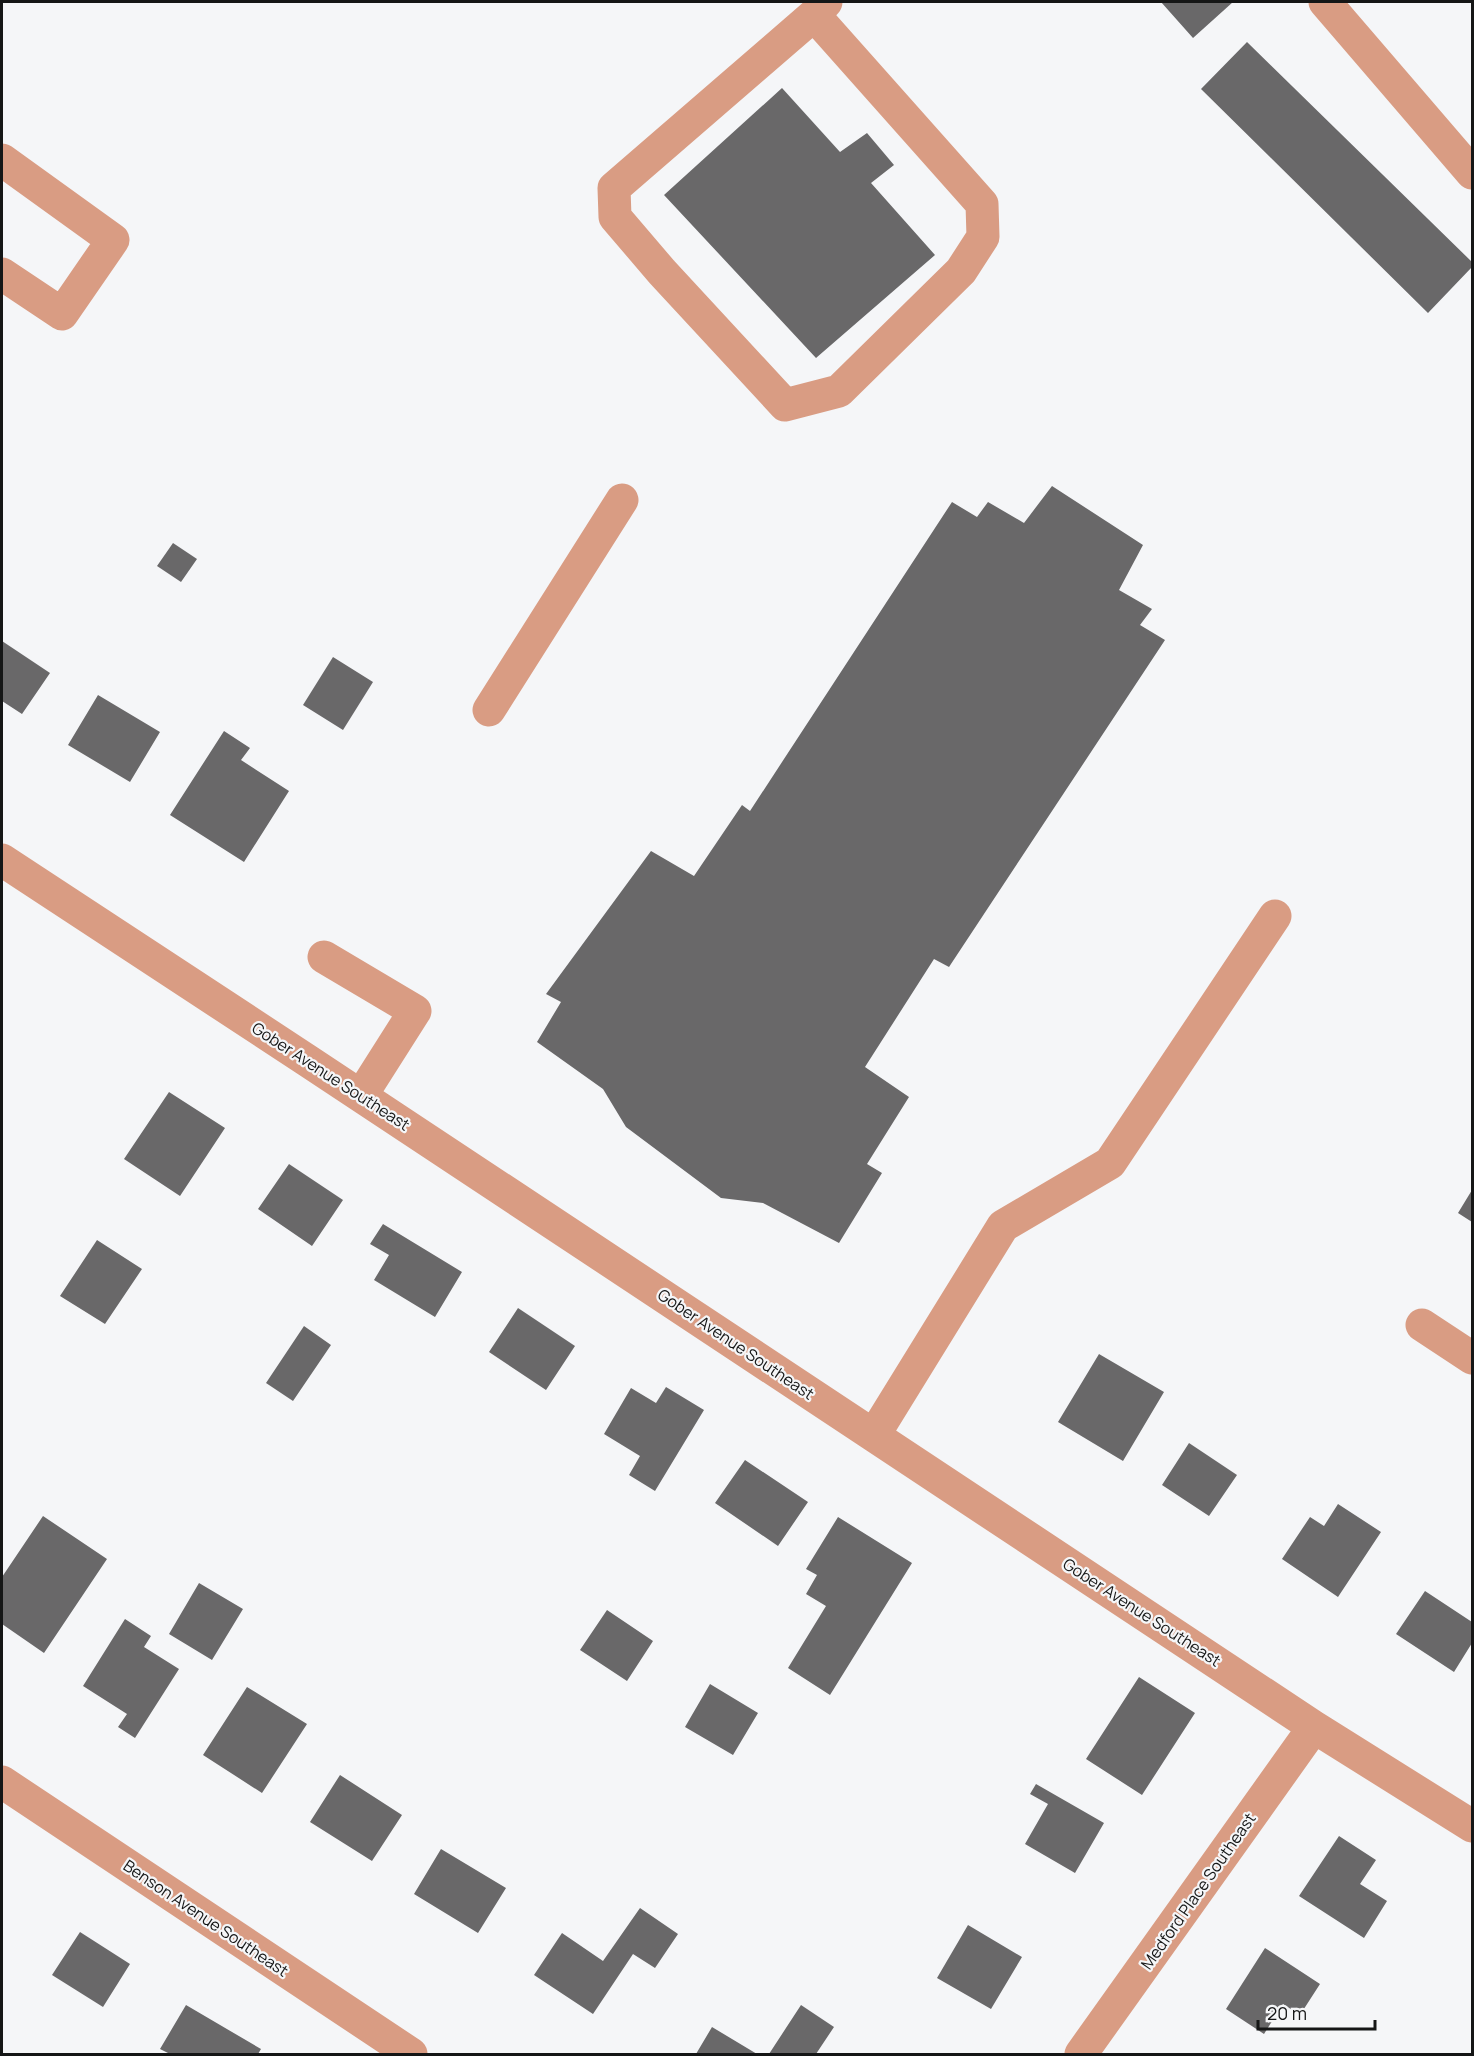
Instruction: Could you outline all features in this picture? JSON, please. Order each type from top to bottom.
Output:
[{"type":"street","points":[[1325,2],[1473,173]]},
{"type":"street","points":[[820,8],[982,204],[983,237],[961,271],[838,391],[785,405],[662,272],[615,217],[614,188],[820,8]]},
{"type":"street","points":[[2,160],[113,240],[62,314],[2,274]]},
{"type":"street","points":[[489,710],[622,500]]},
{"type":"street","name":"Gober Avenue Southeast","points":[[2,860],[1314,1726],[1473,1826]]},
{"type":"street","points":[[874,1435],[1003,1226],[1110,1163],[1275,916]]},
{"type":"street","points":[[324,957],[415,1011],[361,1096]]},
{"type":"street","points":[[1422,1325],[1473,1358]]},
{"type":"street","name":"Medford Place Southeast","points":[[1081,2055],[1314,1726]]},
{"type":"street","name":"Benson Avenue Southeast","points":[[2,1782],[411,2055]]},
{"type":"building","points":[[1161,2],[1233,2],[1193,38]]},
{"type":"building","points":[[1247,42],[1472,262],[1472,267],[1428,313],[1201,89]]},
{"type":"building","points":[[782,88],[840,152],[867,133],[894,165],[871,183],[935,255],[816,358],[664,195]]},
{"type":"building","points":[[1052,486],[1143,545],[1119,590],[1152,609],[1140,625],[1165,640],[949,967],[934,959],[865,1067],[909,1097],[867,1164],[882,1173],[839,1243],[763,1203],[721,1198],[626,1127],[603,1089],[537,1042],[561,1002],[546,994],[651,851],[694,876],[742,805],[750,811],[952,502],[977,517],[988,502],[1024,523]]},
{"type":"building","points":[[173,543],[197,559],[181,582],[157,566]]},
{"type":"building","points":[[2,641],[50,673],[22,714],[2,701]]},
{"type":"building","points":[[333,657],[373,682],[343,730],[303,705]]},
{"type":"building","points":[[98,695],[160,732],[130,782],[68,745]]},
{"type":"building","points":[[224,731],[250,748],[241,760],[289,791],[244,862],[170,815]]},
{"type":"building","points":[[169,1092],[225,1128],[180,1196],[124,1159]]},
{"type":"building","points":[[289,1164],[343,1200],[312,1246],[258,1209]]},
{"type":"building","points":[[1472,1190],[1472,1222],[1458,1213]]},
{"type":"building","points":[[383,1224],[462,1272],[435,1317],[374,1280],[389,1255],[370,1244]]},
{"type":"building","points":[[97,1240],[142,1269],[105,1324],[60,1296]]},
{"type":"building","points":[[518,1308],[575,1346],[546,1390],[489,1352]]},
{"type":"building","points":[[304,1326],[331,1345],[293,1401],[266,1383]]},
{"type":"building","points":[[1099,1354],[1164,1392],[1123,1461],[1058,1422]]},
{"type":"building","points":[[666,1387],[704,1410],[655,1491],[629,1475],[640,1456],[604,1434],[631,1388],[656,1403]]},
{"type":"building","points":[[1189,1443],[1237,1475],[1209,1516],[1162,1485]]},
{"type":"building","points":[[745,1460],[808,1502],[778,1546],[715,1503]]},
{"type":"building","points":[[1338,1504],[1381,1532],[1338,1597],[1282,1559],[1310,1517],[1324,1526]]},
{"type":"building","points":[[43,1516],[107,1559],[44,1653],[2,1624],[2,1577]]},
{"type":"building","points":[[838,1517],[912,1563],[830,1695],[788,1668],[826,1606],[806,1594],[817,1575],[806,1569]]},
{"type":"building","points":[[199,1583],[243,1609],[212,1660],[169,1634]]},
{"type":"building","points":[[1425,1591],[1472,1622],[1472,1643],[1454,1672],[1396,1634]]},
{"type":"building","points":[[607,1610],[653,1641],[627,1681],[580,1650]]},
{"type":"building","points":[[125,1619],[151,1636],[144,1647],[179,1669],[135,1738],[118,1727],[127,1714],[83,1686]]},
{"type":"building","points":[[1139,1677],[1195,1713],[1142,1795],[1086,1759]]},
{"type":"building","points":[[710,1684],[758,1713],[733,1755],[685,1727]]},
{"type":"building","points":[[247,1687],[307,1724],[262,1793],[203,1755]]},
{"type":"building","points":[[340,1775],[402,1815],[372,1861],[310,1822]]},
{"type":"building","points":[[1036,1784],[1104,1823],[1075,1873],[1025,1844],[1048,1804],[1030,1794]]},
{"type":"building","points":[[1339,1836],[1376,1860],[1360,1884],[1387,1901],[1364,1938],[1299,1896]]},
{"type":"building","points":[[441,1849],[506,1888],[478,1933],[414,1894]]},
{"type":"building","points":[[640,1908],[678,1934],[655,1968],[633,1954],[593,2014],[534,1975],[562,1933],[603,1961]]},
{"type":"building","points":[[968,1925],[1022,1957],[991,2009],[937,1978]]},
{"type":"building","points":[[80,1932],[130,1964],[103,2007],[52,1975]]},
{"type":"building","points":[[1265,1948],[1320,1984],[1300,2015],[1283,2004],[1264,2034],[1226,2009]]},
{"type":"building","points":[[186,2005],[261,2049],[258,2054],[170,2054],[160,2049]]},
{"type":"building","points":[[801,2005],[834,2027],[816,2054],[769,2054]]},
{"type":"building","points":[[712,2027],[757,2054],[696,2054]]}]
